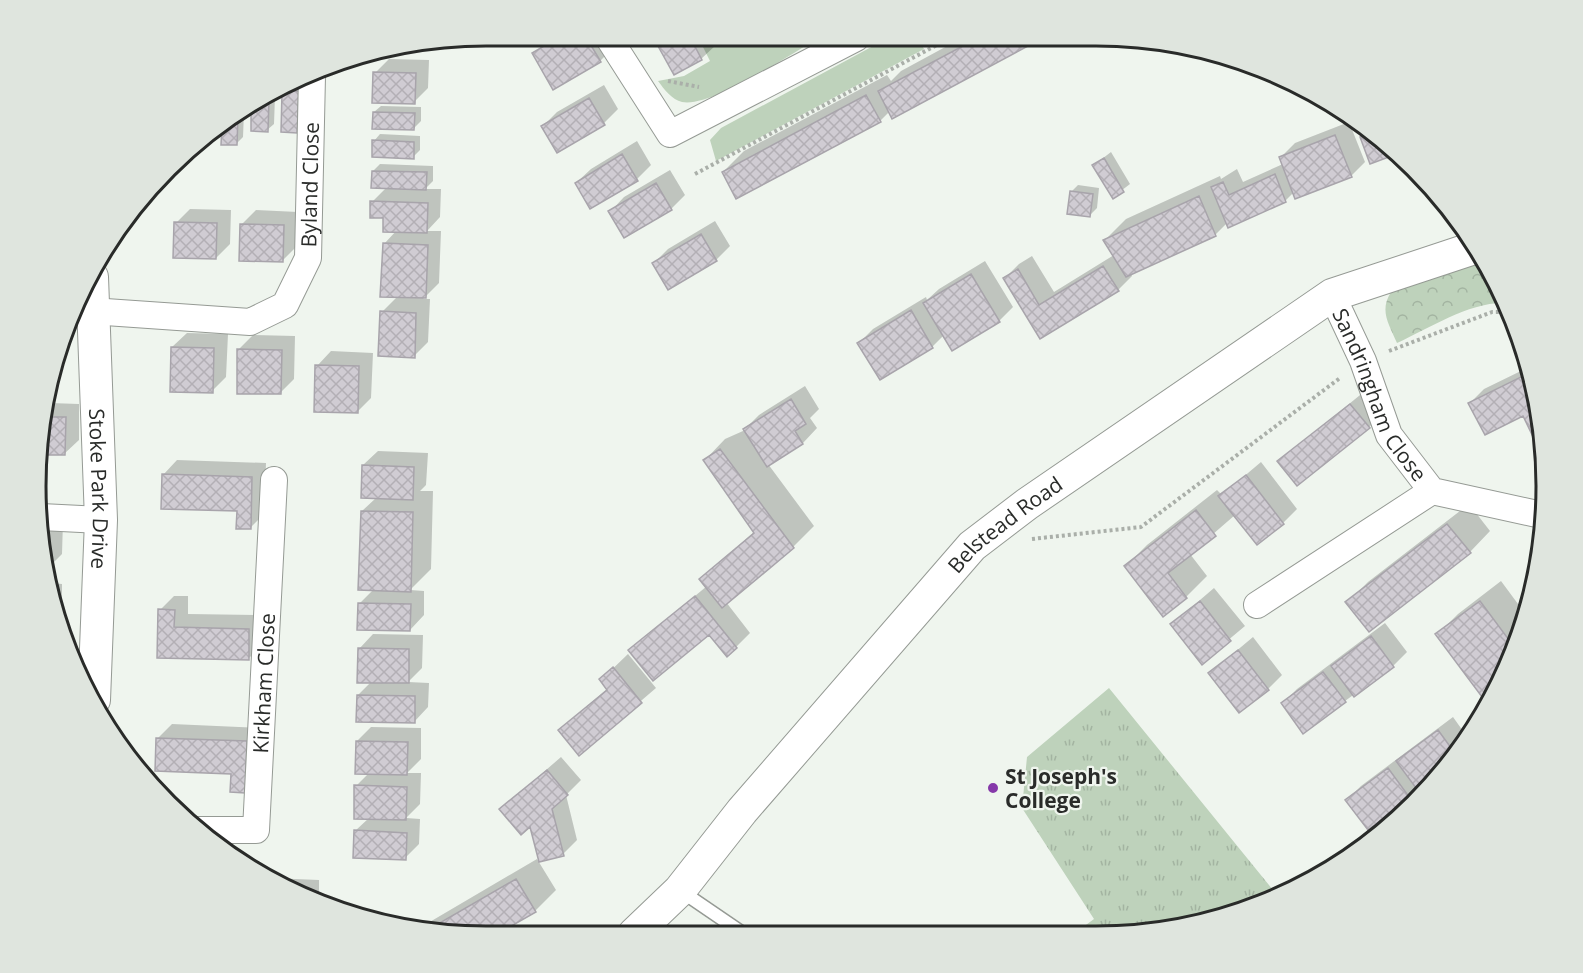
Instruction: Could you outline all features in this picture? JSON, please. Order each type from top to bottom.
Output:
[{"type":"street","points":[[614,46],[670,134],[840,46]]},
{"type":"street","name":"Byland Close","points":[[91,311],[250,322],[285,305],[308,258],[312,83]]},
{"type":"street","name":"Belstead Road","points":[[642,926],[680,890],[742,811],[972,546],[1027,504],[1332,296],[1467,250]]},
{"type":"street","name":"Stoke Park Drive","points":[[92,293],[101,520],[95,686]]},
{"type":"street","name":"Sandringham Close","points":[[1332,296],[1363,361],[1389,435],[1432,491],[1536,514]]},
{"type":"street","name":"Kirkham Close","points":[[212,830],[256,830],[274,480]]},
{"type":"street","name":"Sandringham Close","points":[[1257,605],[1432,491]]},
{"type":"street","points":[[47,517],[101,520]]},
{"type":"lane","points":[[680,890],[732,926]]},
{"type":"path","points":[[695,174],[935,46]]},
{"type":"path","points":[[1028,540],[1141,527],[1363,361],[1492,312],[1500,312]]},
{"type":"green space","points":[[702,46],[806,46],[731,89],[695,102],[678,101],[658,81],[684,76],[710,61]]},
{"type":"green space","points":[[873,46],[922,46],[924,49],[716,161],[710,140],[721,128]]},
{"type":"green space","points":[[1468,251],[1496,304],[1464,311],[1397,343],[1386,318],[1387,299],[1391,292]]},
{"type":"green space","points":[[1109,688],[1273,890],[1210,912],[1182,918],[1125,926],[1085,926],[1094,919],[1022,808],[1027,757]]},
{"type":"building","points":[[544,46],[591,46],[601,62],[553,90],[532,53]]},
{"type":"building","points":[[658,46],[695,46],[702,60],[674,75]]},
{"type":"building","points":[[963,46],[1028,46],[892,119],[878,91]]},
{"type":"building","points":[[373,72],[416,73],[415,104],[372,103]]},
{"type":"building","points":[[299,91],[297,133],[281,132],[282,97]]},
{"type":"building","points":[[866,95],[881,122],[736,199],[722,172]]},
{"type":"building","points":[[589,98],[605,125],[557,153],[541,126]]},
{"type":"building","points":[[269,104],[268,132],[251,131],[251,115]]},
{"type":"building","points":[[373,112],[415,113],[414,130],[372,129]]},
{"type":"building","points":[[238,124],[237,145],[221,145],[221,135]]},
{"type":"building","points":[[1335,135],[1352,177],[1295,199],[1279,157]]},
{"type":"building","points":[[1360,137],[1364,137],[1388,157],[1370,164]]},
{"type":"building","points":[[372,140],[414,142],[414,159],[372,157]]},
{"type":"building","points":[[622,154],[638,181],[590,209],[575,183]]},
{"type":"building","points":[[1104,158],[1124,192],[1113,199],[1092,165]]},
{"type":"building","points":[[372,171],[427,172],[426,190],[371,188]]},
{"type":"building","points":[[1275,174],[1286,202],[1228,228],[1211,187],[1223,182],[1229,195]]},
{"type":"building","points":[[656,183],[672,210],[624,238],[608,211]]},
{"type":"building","points":[[1070,191],[1093,194],[1090,217],[1067,214]]},
{"type":"building","points":[[1199,196],[1216,236],[1126,277],[1103,240]]},
{"type":"building","points":[[370,201],[428,203],[427,233],[383,232],[383,218],[370,218]]},
{"type":"building","points":[[174,222],[217,223],[216,259],[173,258]]},
{"type":"building","points":[[240,224],[284,225],[283,262],[239,261]]},
{"type":"building","points":[[701,234],[717,261],[668,290],[652,263]]},
{"type":"building","points":[[383,243],[428,245],[426,298],[380,297]]},
{"type":"building","points":[[1103,266],[1119,291],[1040,339],[1003,278],[1018,269],[1039,305]]},
{"type":"building","points":[[971,274],[1000,322],[952,351],[923,303]]},
{"type":"building","points":[[911,310],[933,348],[880,380],[857,343]]},
{"type":"building","points":[[380,311],[416,313],[415,358],[378,356]]},
{"type":"building","points":[[171,347],[214,348],[213,393],[170,392]]},
{"type":"building","points":[[237,349],[282,350],[281,394],[237,394]]},
{"type":"building","points":[[315,365],[359,366],[358,413],[314,412]]},
{"type":"building","points":[[1523,376],[1534,439],[1523,416],[1485,435],[1468,403]]},
{"type":"building","points":[[791,399],[806,424],[795,431],[803,444],[767,467],[743,429]]},
{"type":"building","points":[[1350,404],[1370,428],[1297,486],[1277,461]]},
{"type":"building","points":[[52,417],[66,417],[65,455],[47,455]]},
{"type":"building","points":[[720,449],[794,548],[722,608],[699,579],[754,533],[703,460]]},
{"type":"building","points":[[362,465],[414,467],[413,500],[361,498]]},
{"type":"building","points":[[162,474],[252,477],[251,529],[236,529],[237,511],[161,509]]},
{"type":"building","points":[[1246,475],[1284,524],[1257,545],[1218,496]]},
{"type":"building","points":[[1196,510],[1216,536],[1168,573],[1187,598],[1163,617],[1124,566]]},
{"type":"building","points":[[361,511],[413,512],[411,592],[358,590]]},
{"type":"building","points":[[1447,524],[1471,553],[1369,632],[1345,602]]},
{"type":"building","points":[[695,596],[737,648],[727,657],[709,635],[653,681],[628,650]]},
{"type":"building","points":[[1200,601],[1231,641],[1202,665],[1170,624]]},
{"type":"building","points":[[1480,601],[1509,640],[1482,698],[1435,634]]},
{"type":"building","points":[[358,603],[411,604],[410,631],[357,630]]},
{"type":"building","points":[[158,609],[175,610],[174,627],[249,629],[249,660],[157,658]]},
{"type":"building","points":[[1371,636],[1394,667],[1354,697],[1331,666]]},
{"type":"building","points":[[358,648],[409,649],[409,683],[357,683]]},
{"type":"building","points":[[1238,650],[1269,690],[1239,713],[1208,673]]},
{"type":"building","points":[[613,667],[642,703],[579,756],[558,730],[607,690],[599,679]]},
{"type":"building","points":[[1323,672],[1346,702],[1303,734],[1281,703]]},
{"type":"building","points":[[357,695],[415,696],[415,723],[356,722]]},
{"type":"building","points":[[1438,730],[1451,747],[1416,789],[1396,761]]},
{"type":"building","points":[[156,738],[247,741],[245,793],[230,792],[231,774],[155,771]]},
{"type":"building","points":[[356,741],[408,742],[407,775],[355,774]]},
{"type":"building","points":[[1388,768],[1409,797],[1368,830],[1345,800]]},
{"type":"building","points":[[547,770],[568,795],[552,809],[564,856],[539,862],[530,827],[521,835],[499,809]]},
{"type":"building","points":[[354,785],[407,787],[406,820],[354,819]]},
{"type":"building","points":[[354,830],[407,833],[406,860],[353,858]]},
{"type":"building","points":[[516,879],[536,912],[511,926],[438,924]]},
{"type":"place","name":"St Joseph's College","points":[[993,788]]}]
